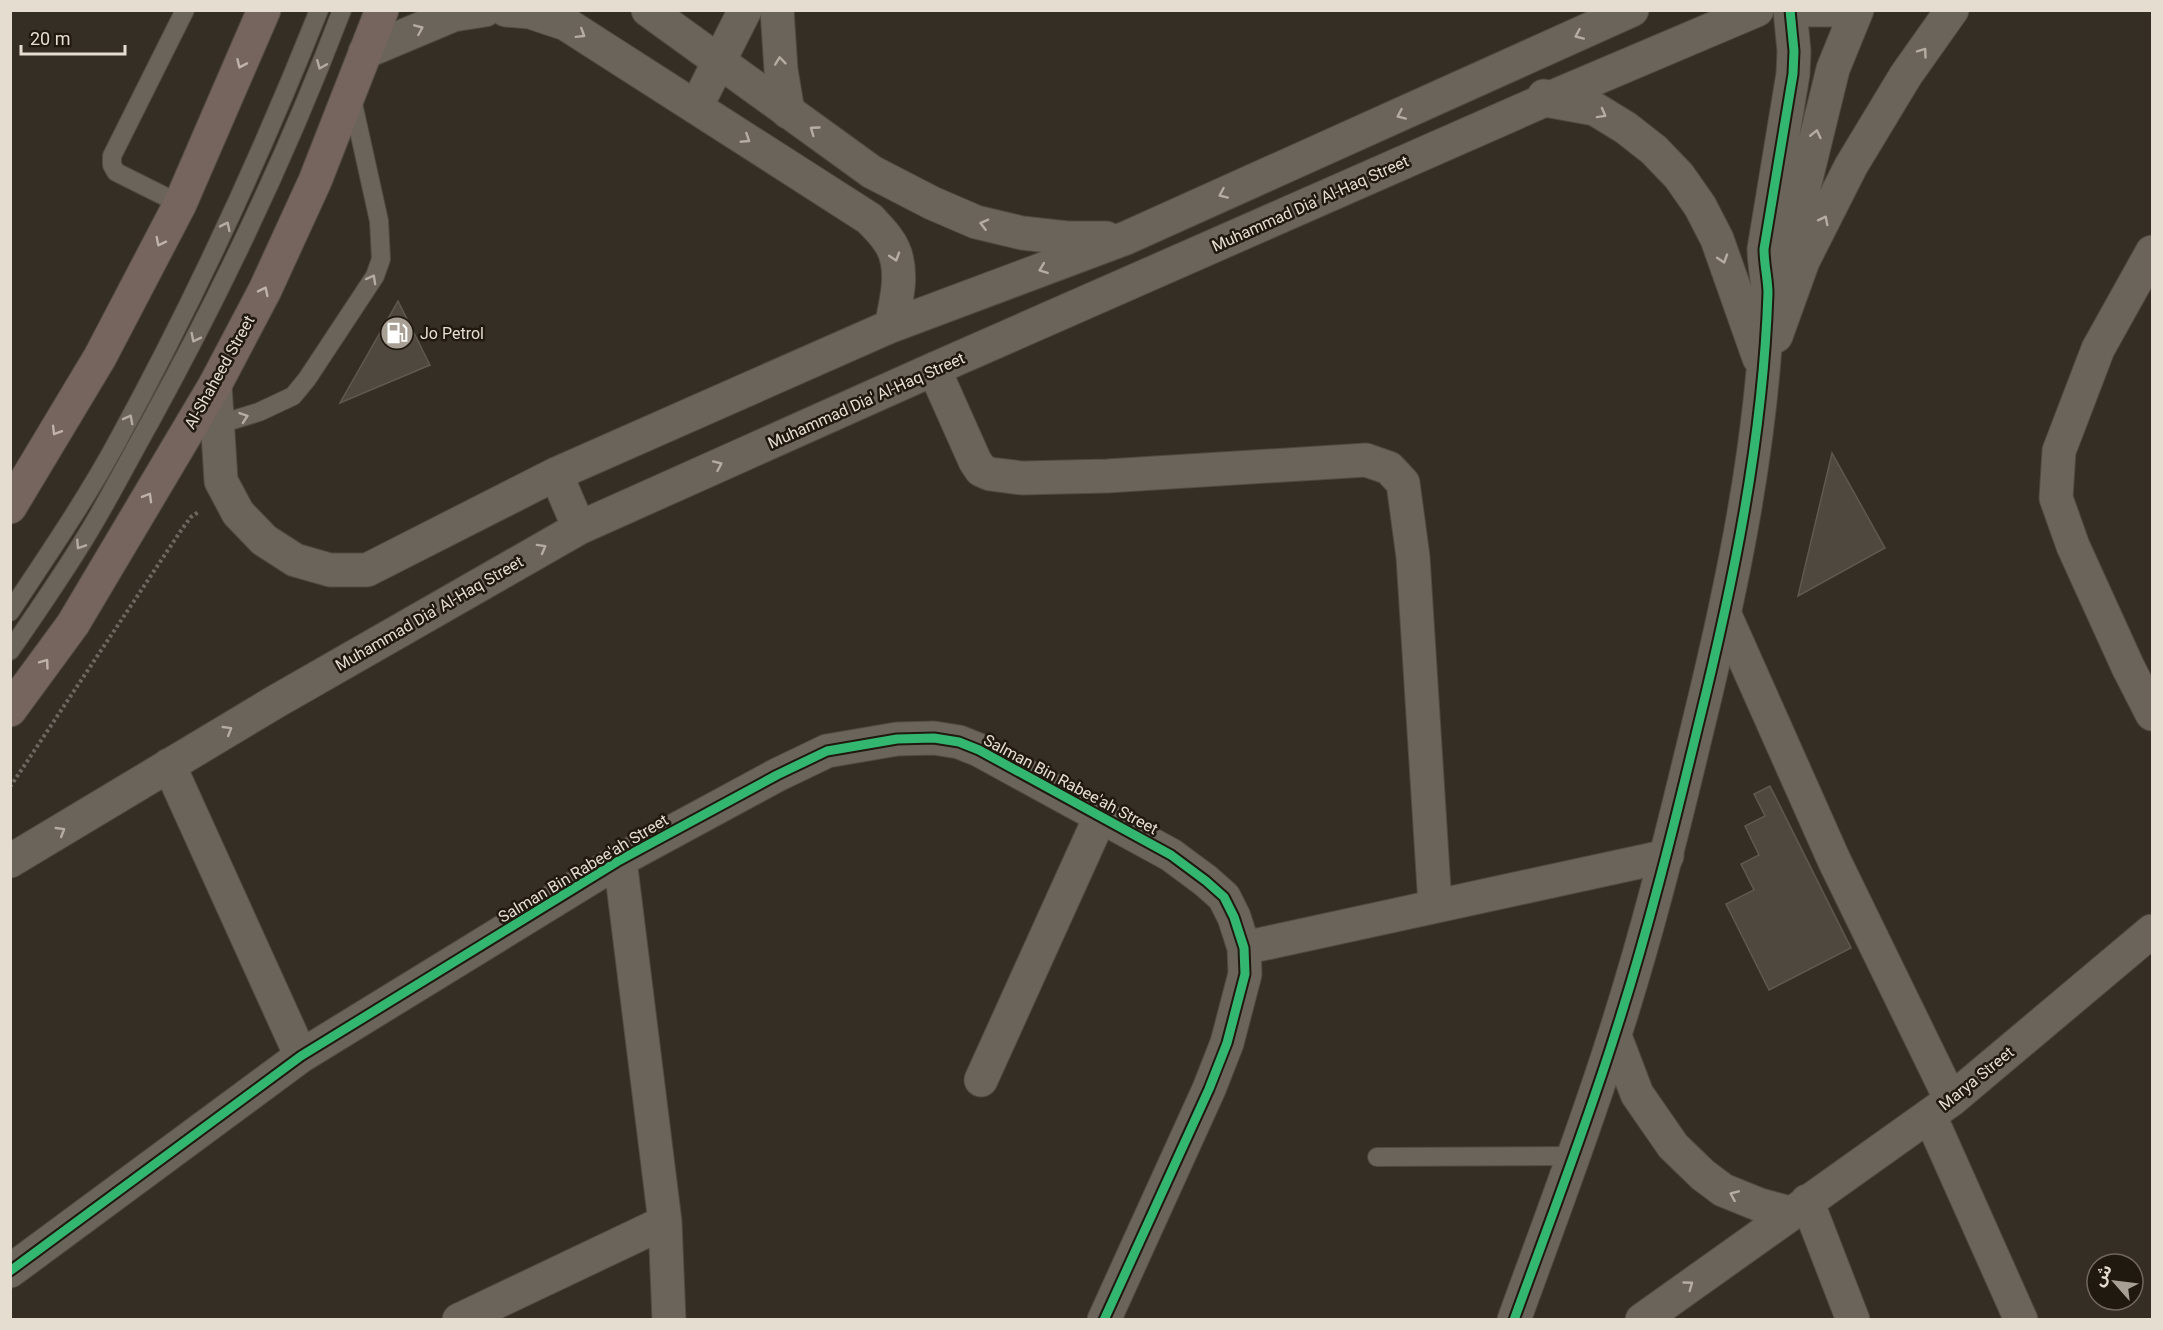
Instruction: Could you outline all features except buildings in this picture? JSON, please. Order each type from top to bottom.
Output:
[{"type":"highway","points":[[10,507],[100,357],[180,204],[264,10]]},
{"type":"highway","name":"Al-Shaheed Street","points":[[10,710],[73,624],[202,428],[214,385],[265,290],[315,181],[382,10]]},
{"type":"street","points":[[366,52],[453,15],[485,10]]},
{"type":"street","points":[[506,10],[530,12],[566,24],[870,219],[890,242],[899,270],[897,299],[891,326]]},
{"type":"street","points":[[648,10],[872,172],[976,222],[1022,233],[1067,238],[1126,237]]},
{"type":"street","points":[[696,107],[745,10]]},
{"type":"street","points":[[777,10],[781,70],[788,112]]},
{"type":"street","points":[[202,428],[221,481],[238,513],[264,540],[295,560],[330,570],[367,570],[556,474],[891,326],[1126,237],[1632,10]]},
{"type":"street","name":"Muhammad Dia' Al-Haq Street","points":[[10,861],[285,696],[579,528],[1545,100],[1757,10]]},
{"type":"street","points":[[1514,1320],[1615,1036],[1667,856],[1725,615],[1749,488],[1763,371],[1768,289],[1764,269],[1766,228],[1793,74],[1794,51],[1790,10]]},
{"type":"street","points":[[1804,10],[1830,10]]},
{"type":"street","points":[[1768,289],[1779,273],[1786,255],[1824,99],[1833,69],[1857,10]]},
{"type":"street","points":[[1763,371],[1803,261],[1851,166],[1906,75],[1952,10]]},
{"type":"street","points":[[1525,59],[1545,100],[1594,109],[1626,128],[1654,150],[1679,176],[1700,206],[1717,239],[1763,371]]},
{"type":"street","points":[[2152,252],[2098,349],[2059,451],[2056,498],[2073,546],[2152,714]]},
{"type":"street","points":[[934,369],[975,461],[981,470],[990,474],[1022,478],[1107,476],[1366,460],[1389,468],[1402,483],[1413,557],[1435,905]]},
{"type":"street","points":[[556,474],[579,528]]},
{"type":"street","points":[[1725,615],[1941,1108],[2021,1320]]},
{"type":"street","name":"Salman Bin Rabee'ah Street","points":[[10,1271],[301,1056],[620,861],[777,775],[827,751],[897,739],[934,738],[959,742],[979,750],[1172,855],[1224,897],[1234,917],[1244,948],[1245,974],[1227,1043],[1209,1089],[1104,1320]]},
{"type":"street","points":[[169,765],[301,1056]]},
{"type":"street","points":[[981,1080],[1101,815]]},
{"type":"street","points":[[1244,948],[1667,856]]},
{"type":"street","points":[[620,861],[665,1222],[669,1320]]},
{"type":"street","name":"Marya Street","points":[[1642,1320],[1798,1207],[1941,1108],[2152,931]]},
{"type":"street","points":[[1615,1036],[1637,1094],[1673,1146],[1704,1175],[1723,1190],[1760,1205],[1798,1207],[1852,1320]]},
{"type":"street","points":[[459,1320],[665,1222]]},
{"type":"lane","points":[[180,204],[116,172],[112,165],[112,156],[185,10]]},
{"type":"lane","points":[[10,612],[116,444],[176,331],[232,215],[284,98],[319,10]]},
{"type":"lane","points":[[10,651],[88,532],[186,356],[231,269],[272,180],[323,61],[342,10]]},
{"type":"lane","points":[[202,428],[269,408],[293,396],[307,380],[375,276],[381,259],[379,221],[350,92]]},
{"type":"lane","points":[[1377,1157],[1574,1156]]},
{"type":"path","points":[[10,787],[191,517],[206,508],[232,502]]},
{"type":"cycle path","points":[[1514,1320],[1591,1108],[1626,999],[1669,843],[1723,619],[1744,511],[1760,403],[1768,293],[1764,249],[1793,74],[1794,51],[1790,10]]},
{"type":"cycle path","points":[[10,1271],[301,1056],[620,860],[777,775],[827,751],[897,739],[934,738],[959,742],[979,750],[1171,855],[1224,897],[1234,917],[1244,948],[1245,974],[1227,1043],[1209,1089],[1104,1320]]},
{"type":"place","name":"Jo Petrol","points":[[397,333]]}]
